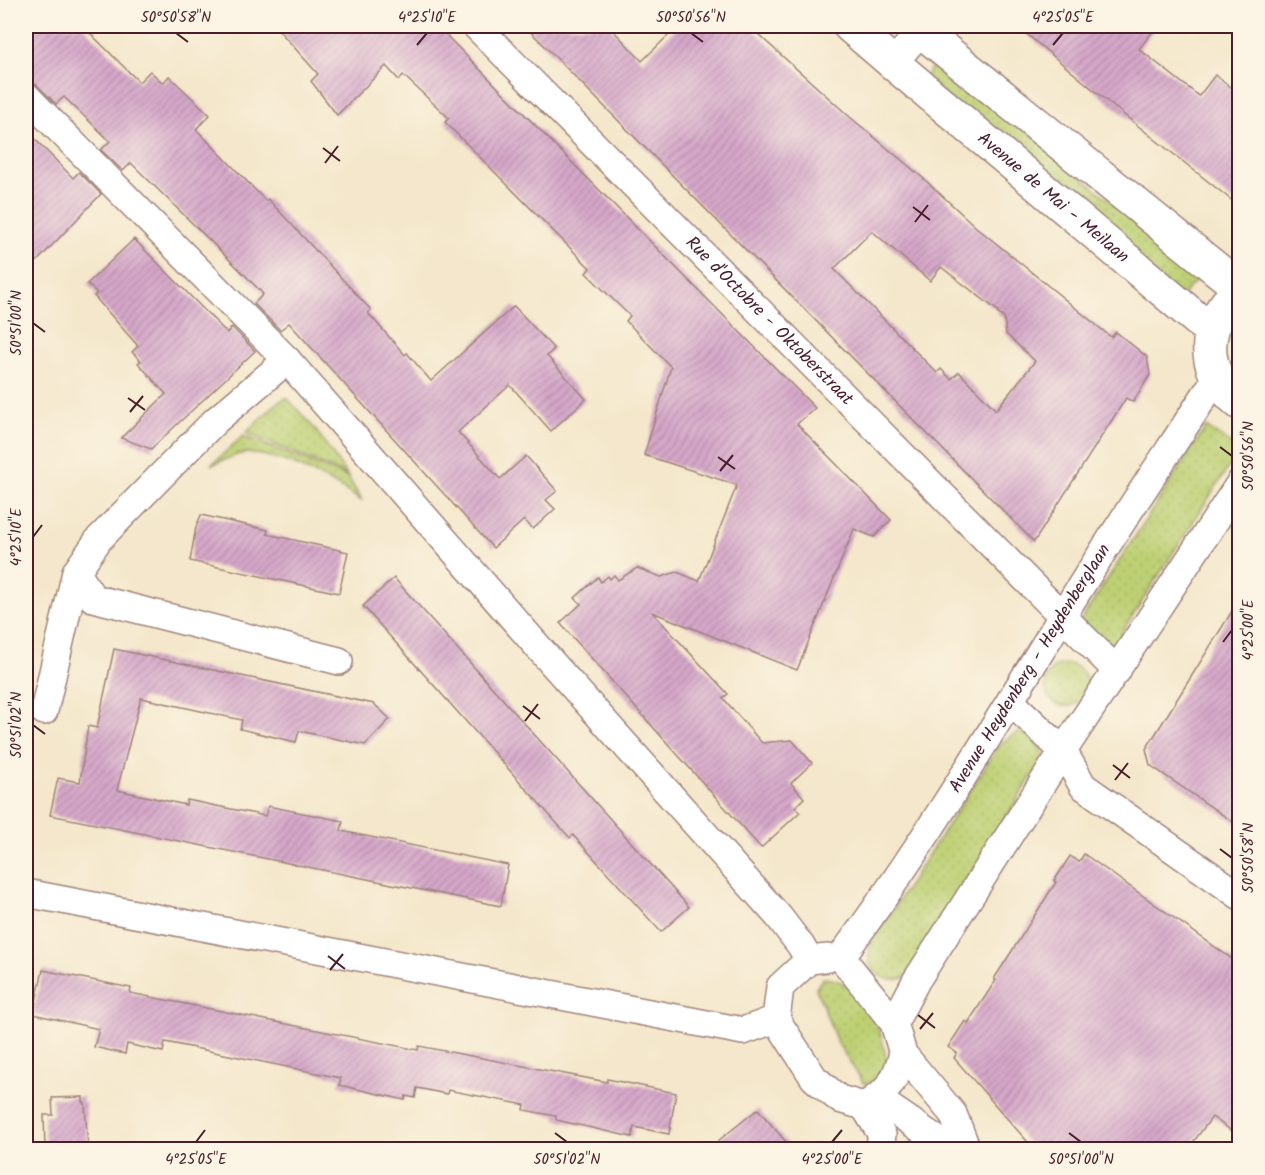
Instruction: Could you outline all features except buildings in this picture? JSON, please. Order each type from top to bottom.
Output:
[{"type":"street","name":"Rue d'Octobre - Oktoberstraat","points":[[477,26],[1117,671]]},
{"type":"street","name":"Avenue de Mai - Meilaan","points":[[850,26],[1211,331]]},
{"type":"street","points":[[892,63],[918,28],[1239,289],[1217,315],[1211,331],[1210,354],[1217,377],[1226,391],[1239,403]]},
{"type":"street","points":[[26,96],[287,360],[553,664],[779,917],[809,960]]},
{"type":"street","points":[[44,711],[76,572],[99,539],[207,430],[287,360]]},
{"type":"street","name":"Avenue Heydenberg - Heydenberglaan","points":[[841,957],[868,921],[1011,702],[1062,617],[1217,377]]},
{"type":"street","points":[[894,1023],[916,981],[1063,751],[1239,483]]},
{"type":"street","points":[[76,572],[93,598],[339,661]]},
{"type":"street","points":[[1011,702],[1063,751],[1083,786],[1239,896]]},
{"type":"street","points":[[26,893],[743,1031],[776,1020]]},
{"type":"street","points":[[952,1149],[870,1102],[838,1099],[814,1078],[776,1020],[780,987],[809,960],[841,957],[894,1023],[903,1054],[953,1114],[967,1149]]},
{"type":"street","points":[[870,1102],[894,1081],[903,1054]]},
{"type":"street","points":[[870,1102],[882,1135],[879,1149]]},
{"type":"green space","points":[[938,57],[1200,276],[1181,297],[925,78]]},
{"type":"green space","points":[[287,398],[315,429],[347,475],[246,433],[278,402]]},
{"type":"green space","points":[[1206,427],[1239,451],[1113,646],[1079,623]]},
{"type":"green space","points":[[243,436],[348,477],[362,501],[322,477],[276,458],[242,453],[211,465]]},
{"type":"green space","points":[[1066,664],[1081,670],[1087,685],[1081,700],[1066,706],[1051,700],[1045,685],[1051,670]]},
{"type":"green space","points":[[1018,732],[1035,740],[1044,757],[905,978],[887,979],[880,976],[874,971],[869,958],[873,940],[1001,743]]},
{"type":"green space","points":[[823,978],[838,981],[851,988],[871,1012],[882,1042],[887,1072],[879,1080],[864,1084],[837,1042],[816,988]]}]
